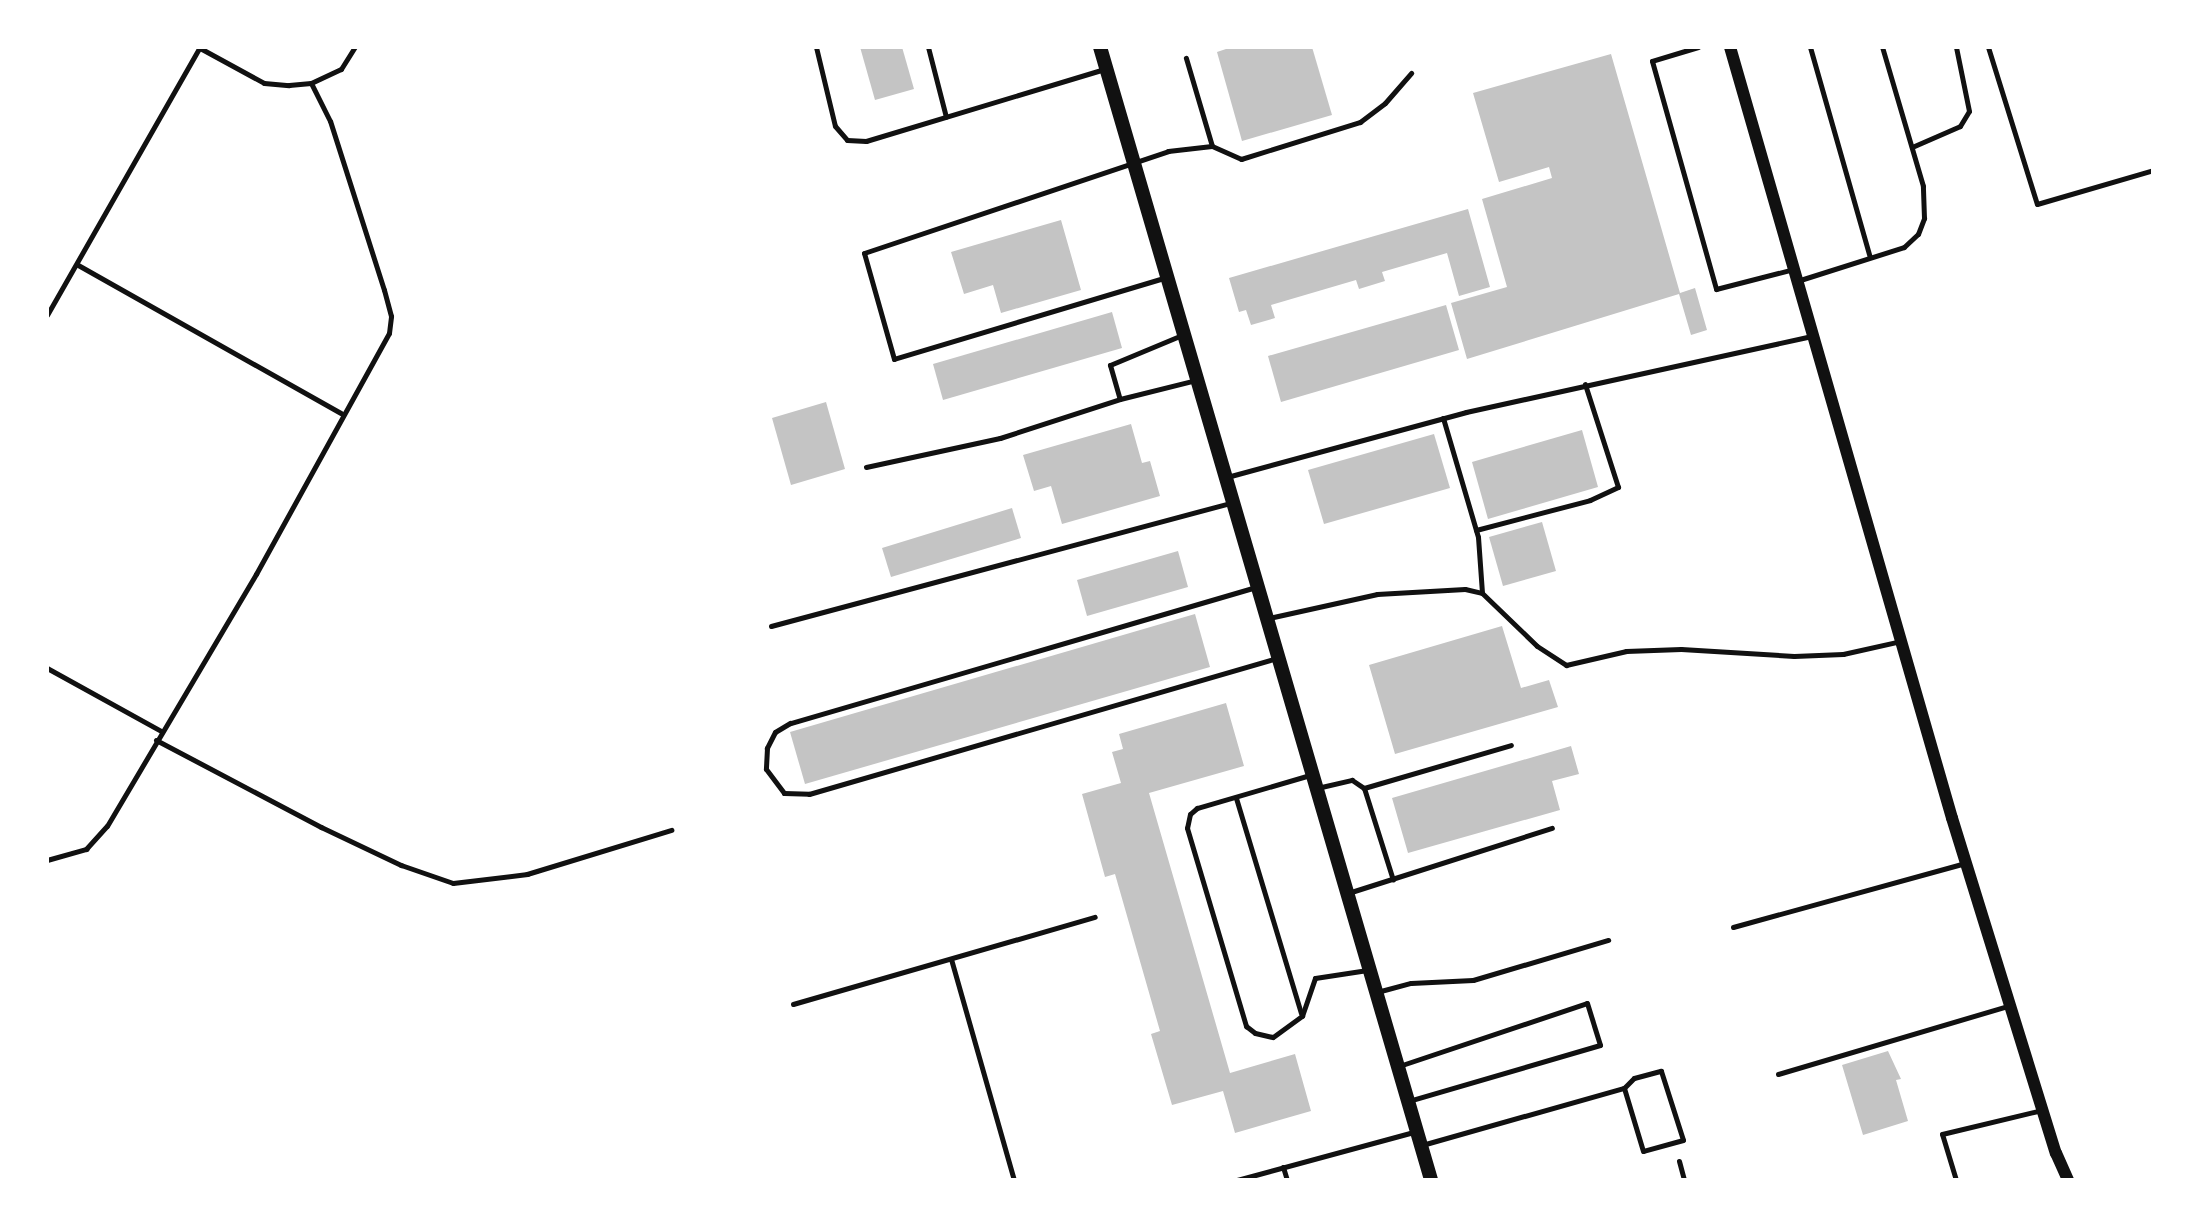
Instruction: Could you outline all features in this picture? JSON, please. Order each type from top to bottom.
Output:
[{"type":"main road","points":[[1100,47],[1373,993],[1416,1139],[1431,1180]]},
{"type":"street","points":[[1730,47],[1965,863],[2008,1006],[2068,1180]]},
{"type":"lane","points":[[47,315],[78,265],[198,47],[264,83],[311,83],[341,69],[355,47]]},
{"type":"lane","points":[[816,47],[835,126],[847,140],[866,141],[1106,69]]},
{"type":"lane","points":[[928,47],[946,117]]},
{"type":"lane","points":[[1698,47],[1652,61],[1716,289],[1796,275],[1870,257],[1904,247],[1918,234],[1924,218],[1923,186],[1882,47]]},
{"type":"lane","points":[[1810,47],[1870,257]]},
{"type":"lane","points":[[1912,147],[1960,126],[1969,111],[1956,47]]},
{"type":"lane","points":[[1988,47],[2037,204],[2153,170]]},
{"type":"lane","points":[[1186,58],[1212,146]]},
{"type":"lane","points":[[1167,277],[894,359],[864,253],[1168,151],[1212,146],[1241,159],[1351,125],[1385,103],[1411,73]]},
{"type":"lane","points":[[47,860],[86,849],[98,839],[256,574],[341,413],[389,333],[391,316],[330,121],[311,83]]},
{"type":"lane","points":[[78,265],[341,413]]},
{"type":"lane","points":[[1120,399],[1110,365],[1183,335]]},
{"type":"lane","points":[[1224,478],[1443,418],[1813,335]]},
{"type":"lane","points":[[866,467],[1000,438],[1120,399],[1196,380]]},
{"type":"lane","points":[[1476,530],[1590,500],[1618,487],[1585,384]]},
{"type":"lane","points":[[1443,418],[1476,530],[1483,565],[1482,593]]},
{"type":"lane","points":[[771,626],[1231,503]]},
{"type":"lane","points":[[1256,587],[790,723],[775,733],[767,748],[766,769],[784,793],[809,794],[1276,658]]},
{"type":"lane","points":[[1265,619],[1377,594],[1465,589],[1482,593],[1537,646],[1566,665],[1626,651],[1681,649],[1794,656],[1843,654],[1901,641]]},
{"type":"lane","points":[[47,667],[161,731]]},
{"type":"lane","points":[[156,740],[321,827],[401,865],[453,883],[527,874],[671,830]]},
{"type":"lane","points":[[1364,788],[1511,745]]},
{"type":"lane","points":[[1367,970],[1315,978],[1302,1016],[1273,1037],[1255,1033],[1246,1026],[1187,828],[1196,808],[1312,782],[1352,780],[1364,788],[1393,880]]},
{"type":"lane","points":[[1236,798],[1302,1016]]},
{"type":"lane","points":[[1345,893],[1552,828]]},
{"type":"lane","points":[[1733,927],[1965,863]]},
{"type":"lane","points":[[793,1004],[1095,917]]},
{"type":"lane","points":[[1373,993],[1411,983],[1473,980],[1608,940]]},
{"type":"lane","points":[[951,959],[1014,1180]]},
{"type":"lane","points":[[1395,1067],[1587,1003],[1600,1045],[1405,1102]]},
{"type":"lane","points":[[1778,1074],[2008,1006]]},
{"type":"lane","points":[[1237,1180],[1624,1088],[1634,1078],[1661,1071],[1683,1140],[1643,1151],[1624,1088]]},
{"type":"lane","points":[[1956,1180],[1942,1134],[2042,1110]]},
{"type":"lane","points":[[1679,1161],[1684,1180]]},
{"type":"lane","points":[[1283,1167],[1287,1180]]},
{"type":"building","points":[[860,47],[902,47],[914,89],[875,100]]},
{"type":"building","points":[[1232,47],[1312,47],[1332,115],[1242,141],[1217,52]]},
{"type":"building","points":[[1611,54],[1680,293],[1695,288],[1707,330],[1691,335],[1679,294],[1467,359],[1451,303],[1507,287],[1482,199],[1552,178],[1549,167],[1499,182],[1473,93]]},
{"type":"building","points":[[1468,209],[1490,287],[1459,296],[1447,253],[1382,272],[1385,281],[1359,289],[1356,280],[1271,305],[1275,318],[1251,325],[1246,310],[1239,312],[1229,278]]},
{"type":"building","points":[[1061,220],[1081,290],[1001,313],[993,285],[964,294],[951,252]]},
{"type":"building","points":[[1446,305],[1459,350],[1281,402],[1268,356]]},
{"type":"building","points":[[1112,312],[1122,348],[943,400],[933,364]]},
{"type":"building","points":[[826,402],[845,469],[791,485],[772,418]]},
{"type":"building","points":[[1131,424],[1142,463],[1150,461],[1160,496],[1062,524],[1051,486],[1034,491],[1023,455]]},
{"type":"building","points":[[1582,430],[1598,487],[1488,519],[1472,462]]},
{"type":"building","points":[[1434,434],[1450,488],[1324,524],[1308,470]]},
{"type":"building","points":[[1012,508],[1021,538],[891,577],[882,548]]},
{"type":"building","points":[[1542,522],[1556,571],[1503,586],[1489,537]]},
{"type":"building","points":[[1178,551],[1188,587],[1087,616],[1077,580]]},
{"type":"building","points":[[1195,614],[1210,667],[805,784],[790,732]]},
{"type":"building","points":[[1502,626],[1521,688],[1549,680],[1558,707],[1395,754],[1369,665]]},
{"type":"building","points":[[1226,703],[1244,766],[1149,793],[1230,1073],[1295,1054],[1311,1111],[1235,1133],[1223,1091],[1172,1105],[1151,1034],[1160,1031],[1115,874],[1105,877],[1082,794],[1121,783],[1112,752],[1123,749],[1119,734]]},
{"type":"building","points":[[1571,746],[1579,774],[1552,781],[1560,810],[1408,853],[1392,798]]},
{"type":"building","points":[[1888,1051],[1901,1079],[1896,1080],[1908,1121],[1863,1135],[1842,1065]]}]
